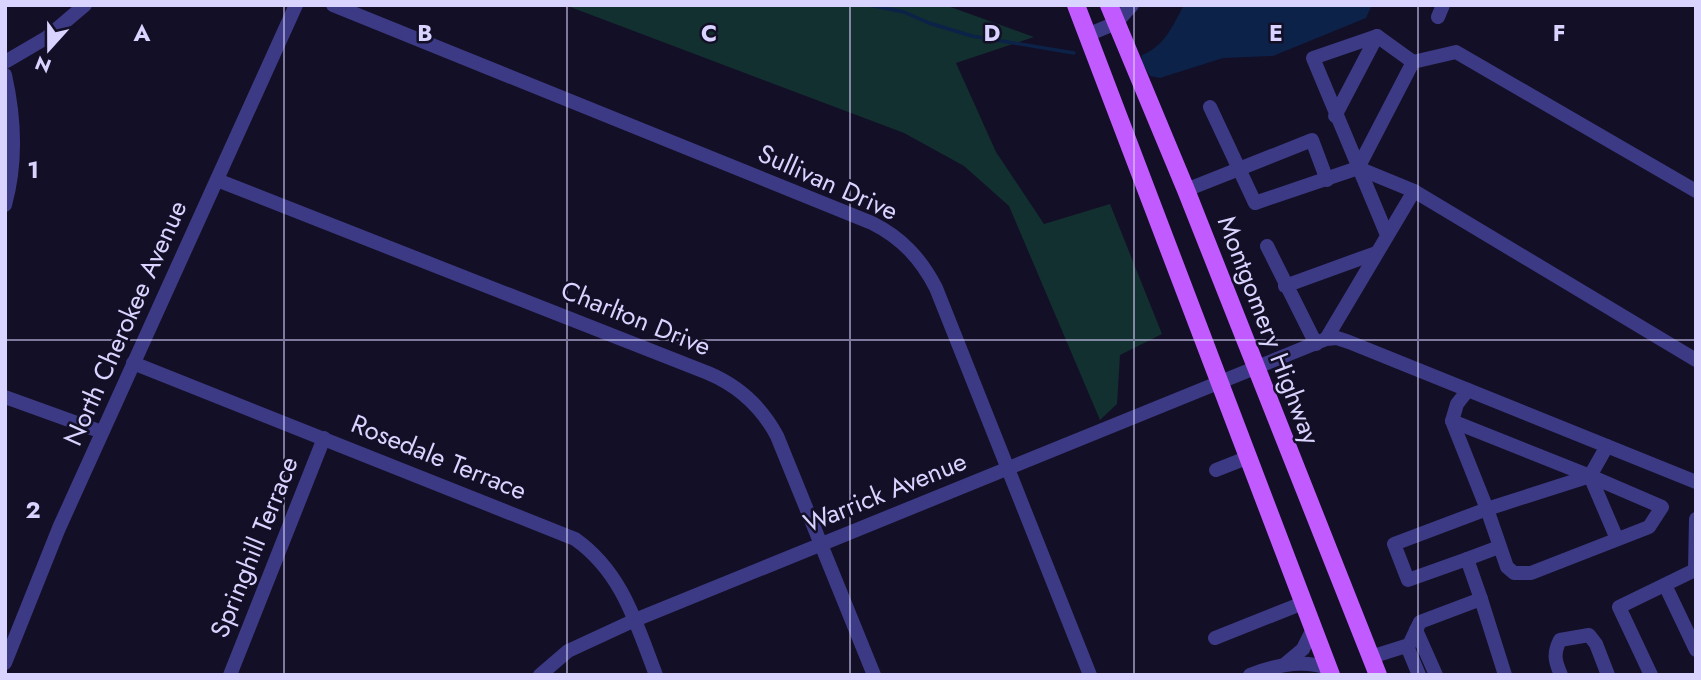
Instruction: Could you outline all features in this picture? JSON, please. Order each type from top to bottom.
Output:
[{"type":"main road","points":[[1076,5],[1330,671]]},
{"type":"main road","name":"Montgomery Highway","points":[[1109,5],[1186,190],[1378,675]]},
{"type":"street","points":[[5,62],[46,38],[85,5]]},
{"type":"street","name":"North Cherokee Avenue","points":[[7,656],[102,432],[296,5]]},
{"type":"street","name":"Sullivan Drive","points":[[333,5],[872,223],[894,235],[917,257],[933,282],[1090,675]]},
{"type":"street","points":[[1087,35],[1116,23],[1132,5]]},
{"type":"street","points":[[1377,36],[1413,62],[1456,52],[1696,191]]},
{"type":"street","points":[[1377,36],[1313,58],[1387,235]]},
{"type":"street","points":[[1335,116],[1377,36]]},
{"type":"street","points":[[1210,107],[1255,203],[1358,168],[1413,62]]},
{"type":"street","points":[[5,75],[14,137],[12,174],[5,205]]},
{"type":"street","points":[[1186,190],[1312,140],[1327,180]]},
{"type":"street","points":[[1358,168],[1414,191],[1696,360]]},
{"type":"street","name":"Charlton Drive","points":[[217,180],[722,379],[748,397],[771,425],[874,675]]},
{"type":"street","points":[[1321,342],[1414,191]]},
{"type":"street","points":[[1267,246],[1285,286],[1321,342]]},
{"type":"street","points":[[1285,286],[1377,253]]},
{"type":"street","points":[[1321,342],[1337,338],[1349,342],[1696,482]]},
{"type":"street","name":"Warrick Avenue","points":[[540,675],[568,651],[635,620],[1321,342]]},
{"type":"street","name":"Rosedale Terrace","points":[[133,363],[575,539],[609,570],[635,620],[656,675]]},
{"type":"street","points":[[1452,421],[1662,507],[1649,527],[1531,573],[1514,573],[1507,567],[1452,421],[1457,404],[1468,390]]},
{"type":"street","points":[[5,397],[102,432]]},
{"type":"street","name":"Springhill Terrace","points":[[230,675],[324,438]]},
{"type":"street","points":[[1499,547],[1408,580],[1394,544],[1487,509],[1590,476],[1607,446]]},
{"type":"street","points":[[1216,470],[1249,457]]},
{"type":"street","points":[[1590,476],[1617,539]]},
{"type":"street","points":[[1651,675],[1619,607],[1695,571],[1696,519]]},
{"type":"street","points":[[1467,559],[1505,675]]},
{"type":"street","points":[[1665,585],[1696,650]]},
{"type":"street","points":[[1371,657],[1407,646],[1420,622],[1481,599]]},
{"type":"street","points":[[1215,638],[1303,603]]},
{"type":"street","points":[[1276,669],[1303,649],[1313,629]]},
{"type":"street","points":[[1416,629],[1436,675]]},
{"type":"street","points":[[1561,675],[1555,660],[1560,640],[1589,635],[1596,644],[1608,675]]},
{"type":"street","points":[[1407,646],[1419,675]]},
{"type":"street","points":[[1250,675],[1312,663],[1330,671]]},
{"type":"green space","points":[[565,5],[945,5],[1034,37],[956,63],[996,152],[1044,224],[1110,204],[1162,334],[1120,355],[1117,404],[1100,420],[1009,206],[964,166],[904,133]]},
{"type":"water","points":[[1184,5],[1372,5],[1366,18],[1273,56],[1223,58],[1160,78],[1150,76],[1141,61],[1142,55],[1157,46]]},
{"type":"waterway","points":[[869,5],[904,12],[972,36],[1074,53]]}]
